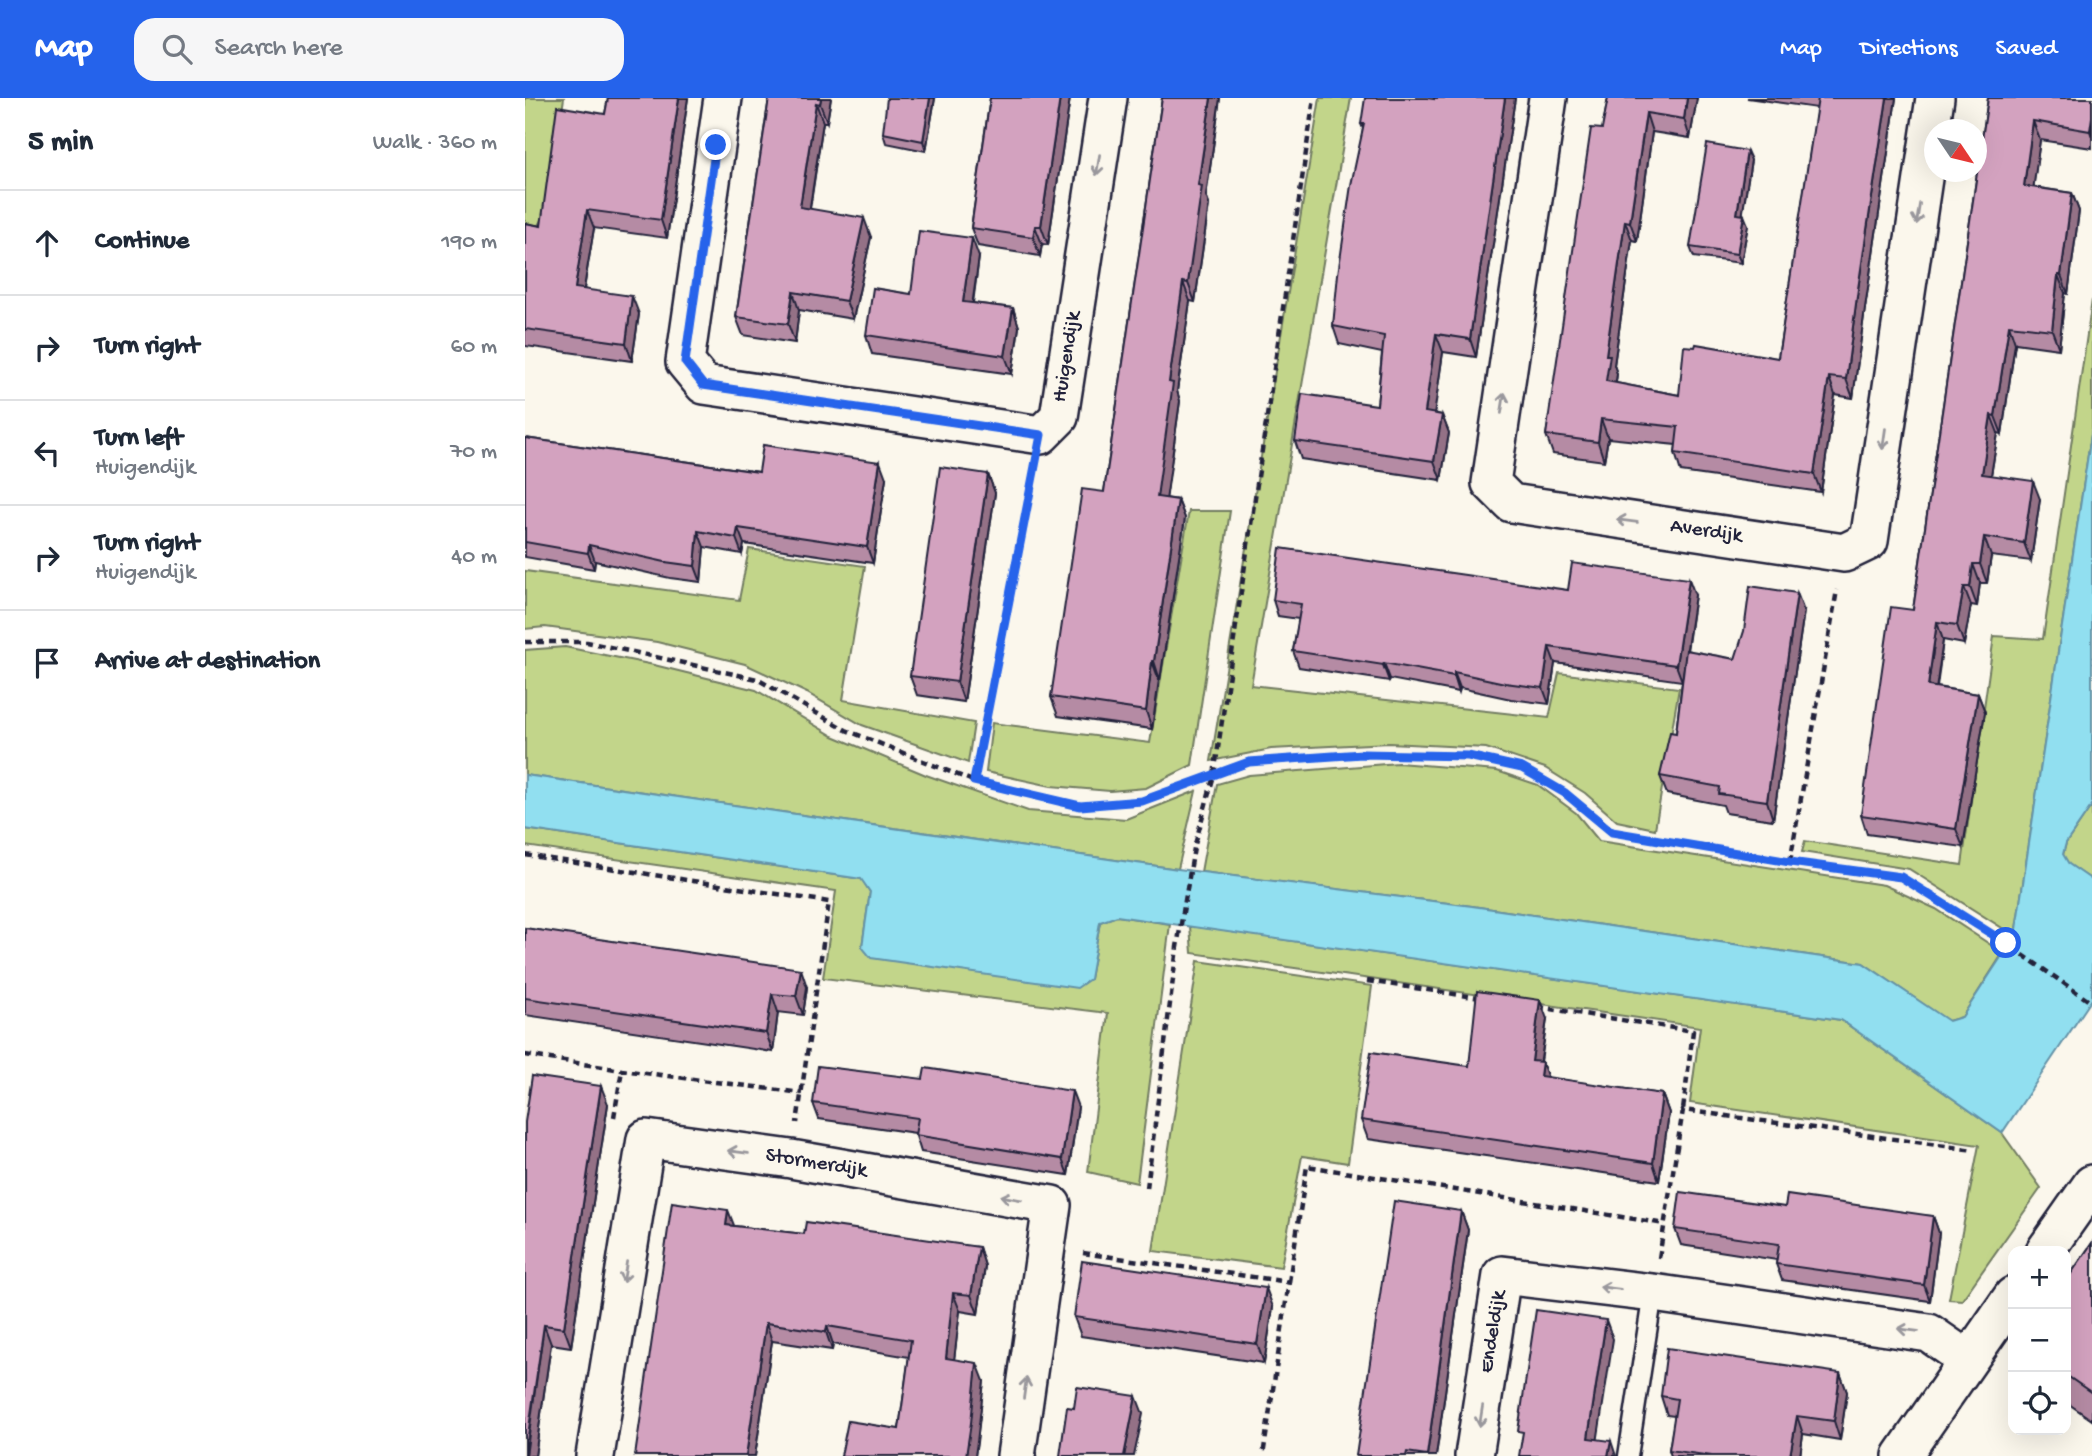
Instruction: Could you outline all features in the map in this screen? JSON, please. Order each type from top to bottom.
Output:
[{"type":"street","points":[[723,98],[685,362],[703,385],[1041,435]]},
{"type":"street","name":"Huigendijk","points":[[1041,435],[1059,417],[1108,98]]},
{"type":"street","name":"Averdijk","points":[[1548,98],[1491,483],[1511,503],[1844,553]]},
{"type":"street","points":[[1844,553],[1869,541],[1935,98]]},
{"type":"street","name":"Stormerdijk","points":[[595,1456],[646,1139],[791,1159],[1052,1205],[1016,1456]]},
{"type":"street","points":[[2049,1246],[2092,1184]]},
{"type":"street","name":"Endeldijk","points":[[1474,1456],[1503,1275],[1653,1293],[1929,1333],[1968,1360]]},
{"type":"street","points":[[1902,1456],[2008,1303]]},
{"type":"lane","points":[[1628,1456],[1653,1293]]},
{"type":"path","points":[[1147,1188],[1177,947],[1193,848],[1214,775],[1314,98]]},
{"type":"path","points":[[974,781],[1041,435]]},
{"type":"path","points":[[1790,862],[1844,553]]},
{"type":"path","points":[[525,642],[587,642],[757,679],[846,730],[974,781],[1080,806],[1142,801],[1249,762],[1362,754],[1468,756],[1522,768],[1565,793],[1612,832],[1790,862],[1901,877],[2006,943],[2092,1003]]},
{"type":"path","points":[[525,855],[829,902],[791,1159]]},
{"type":"path","points":[[1367,981],[1489,999]]},
{"type":"path","points":[[1530,1006],[1693,1031],[1653,1293]]},
{"type":"path","points":[[525,1055],[802,1093]]},
{"type":"path","points":[[1683,1110],[1974,1150]]},
{"type":"path","points":[[1262,1456],[1307,1166],[1665,1224]]},
{"type":"path","points":[[1045,1248],[1289,1282]]},
{"type":"green space","points":[[525,98],[564,98],[547,211],[537,229],[525,226]]},
{"type":"green space","points":[[1320,98],[1351,98],[1251,685],[1549,718],[1559,673],[1679,688],[1655,829],[1617,821],[1585,793],[1545,768],[1486,748],[1389,743],[1271,749],[1211,761]]},
{"type":"green space","points":[[2092,300],[2092,428],[2015,936],[1909,869],[1802,852],[1805,841],[1962,865],[1994,636],[2043,639]]},
{"type":"green space","points":[[1189,511],[1230,511],[1192,765],[1146,788],[1110,791],[1051,786],[986,772],[992,723],[1150,743]]},
{"type":"green space","points":[[749,549],[865,566],[843,700],[974,723],[968,763],[862,725],[807,693],[745,664],[657,642],[545,627],[525,629],[525,571],[739,600]]},
{"type":"green space","points":[[565,647],[756,690],[833,736],[926,775],[1028,811],[1126,819],[1196,791],[1178,869],[525,775],[525,650]]},
{"type":"green space","points":[[1398,763],[1497,771],[1538,785],[1576,813],[1599,841],[1884,885],[1936,909],[2003,953],[1962,1017],[1948,1021],[1863,963],[1472,906],[1201,872],[1217,784],[1249,775]]},
{"type":"green space","points":[[2092,805],[2092,880],[2068,864],[2063,855],[2066,843]]},
{"type":"green space","points":[[525,829],[862,879],[870,892],[862,947],[1090,979],[1100,922],[1117,916],[1170,924],[1137,1183],[1088,1172],[1108,1013],[823,978],[836,891],[525,846]]},
{"type":"green space","points":[[1190,926],[1841,1020],[2002,1133],[2041,1188],[1962,1300],[1949,1299],[1979,1145],[1690,1103],[1700,1027],[1192,953]]},
{"type":"green space","points":[[1198,961],[1372,986],[1348,1163],[1302,1156],[1281,1267],[1153,1251]]},
{"type":"water","points":[[2092,428],[2092,805],[2066,843],[2063,854],[2069,864],[2092,880],[2092,999],[2002,1133],[1841,1020],[1117,916],[1100,922],[1090,979],[1077,988],[871,958],[862,947],[870,892],[861,879],[525,829],[525,775],[1178,869],[1472,906],[1863,963],[1949,1021],[1962,1017],[2015,936]]},
{"type":"building","points":[[608,98],[679,98],[661,220],[587,210],[575,288],[632,296],[626,343],[525,329],[525,223],[541,226],[557,106],[605,114]]},
{"type":"building","points":[[769,98],[821,98],[820,104],[816,103],[800,207],[864,218],[846,301],[793,292],[788,324],[736,317]]},
{"type":"building","points":[[887,98],[930,98],[923,141],[883,133]]},
{"type":"building","points":[[990,98],[1060,98],[1041,226],[1035,226],[1033,237],[971,228]]},
{"type":"building","points":[[1162,98],[1211,98],[1198,185],[1202,186],[1188,283],[1183,282],[1169,382],[1173,383],[1157,497],[1178,500],[1146,711],[1051,697],[1082,489],[1104,492]]},
{"type":"building","points":[[1365,98],[1505,98],[1470,339],[1436,334],[1425,412],[1442,415],[1434,461],[1295,441],[1302,394],[1377,405],[1384,336],[1333,326],[1351,185],[1364,124],[1361,124]]},
{"type":"building","points":[[1608,98],[1687,98],[1684,119],[1646,113],[1630,222],[1625,221],[1606,355],[1610,355],[1606,381],[1679,395],[1684,346],[1695,347],[1696,344],[1778,358],[1818,98],[1887,98],[1846,379],[1829,377],[1814,474],[1675,453],[1678,427],[1601,419],[1598,442],[1546,435],[1591,128],[1602,129]]},
{"type":"building","points":[[1988,98],[2092,98],[2090,131],[2033,121],[2024,186],[2072,193],[2061,275],[2058,275],[2052,330],[2009,325],[1995,416],[1991,415],[1982,474],[2033,481],[2024,543],[1984,537],[1980,564],[1973,564],[1970,587],[1964,587],[1957,625],[1937,622],[1928,686],[1978,694],[1956,829],[1861,815],[1891,607],[1913,610],[1976,182],[1987,182],[1985,119]]},
{"type":"building","points":[[1707,144],[1747,151],[1737,214],[1744,215],[1737,254],[1690,247]]},
{"type":"building","points":[[919,231],[972,238],[963,302],[1013,308],[1005,356],[866,335],[873,288],[911,294]]},
{"type":"building","points":[[525,438],[759,472],[763,445],[880,462],[867,547],[738,528],[736,538],[698,531],[695,566],[589,545],[588,553],[525,542]]},
{"type":"building","points":[[940,467],[988,474],[957,682],[910,676]]},
{"type":"building","points":[[1280,548],[1568,590],[1572,563],[1689,579],[1676,665],[1549,647],[1543,688],[1454,672],[1454,676],[1384,663],[1383,665],[1293,651],[1301,604],[1273,600]]},
{"type":"building","points":[[1750,586],[1797,593],[1767,801],[1719,794],[1720,787],[1660,776],[1670,732],[1676,733],[1686,650],[1735,659],[1744,631]]},
{"type":"building","points":[[525,928],[801,969],[796,996],[772,994],[766,1033],[525,998]]},
{"type":"building","points":[[1477,991],[1540,1000],[1532,1061],[1542,1062],[1540,1076],[1662,1094],[1653,1163],[1361,1120],[1371,1052],[1469,1066]]},
{"type":"building","points":[[818,1066],[923,1079],[925,1068],[1072,1091],[1062,1159],[915,1135],[918,1118],[813,1103]]},
{"type":"building","points":[[532,1076],[601,1086],[564,1328],[544,1325],[525,1456],[525,1122]]},
{"type":"building","points":[[1680,1192],[1785,1207],[1787,1195],[1933,1216],[1924,1285],[1776,1264],[1779,1244],[1675,1229]]},
{"type":"building","points":[[1394,1201],[1461,1211],[1427,1455],[1407,1452],[1406,1456],[1356,1456]]},
{"type":"building","points":[[672,1202],[728,1210],[726,1225],[804,1234],[806,1222],[979,1247],[971,1295],[953,1293],[946,1358],[977,1363],[966,1456],[841,1456],[848,1421],[899,1429],[911,1340],[827,1326],[826,1332],[766,1323],[746,1456],[635,1456]]},
{"type":"building","points":[[2092,1243],[2092,1393],[2071,1378],[2071,1274]]},
{"type":"building","points":[[1082,1261],[1266,1288],[1257,1344],[1074,1317]]},
{"type":"building","points":[[1536,1310],[1606,1320],[1588,1438],[1611,1441],[1608,1456],[1519,1456],[1523,1432],[1518,1431]]},
{"type":"building","points":[[1667,1348],[1840,1373],[1834,1421],[1797,1416],[1790,1456],[1712,1456],[1669,1450],[1677,1399],[1661,1396]]},
{"type":"building","points":[[1077,1387],[1136,1396],[1124,1456],[1060,1456],[1067,1407],[1074,1408]]},
{"type":"route","points":[[716,145],[685,362],[703,385],[1041,435],[974,781],[1080,806],[1142,801],[1249,762],[1362,754],[1468,756],[1522,768],[1565,793],[1612,832],[1790,862],[1901,877],[2006,943]]}]
